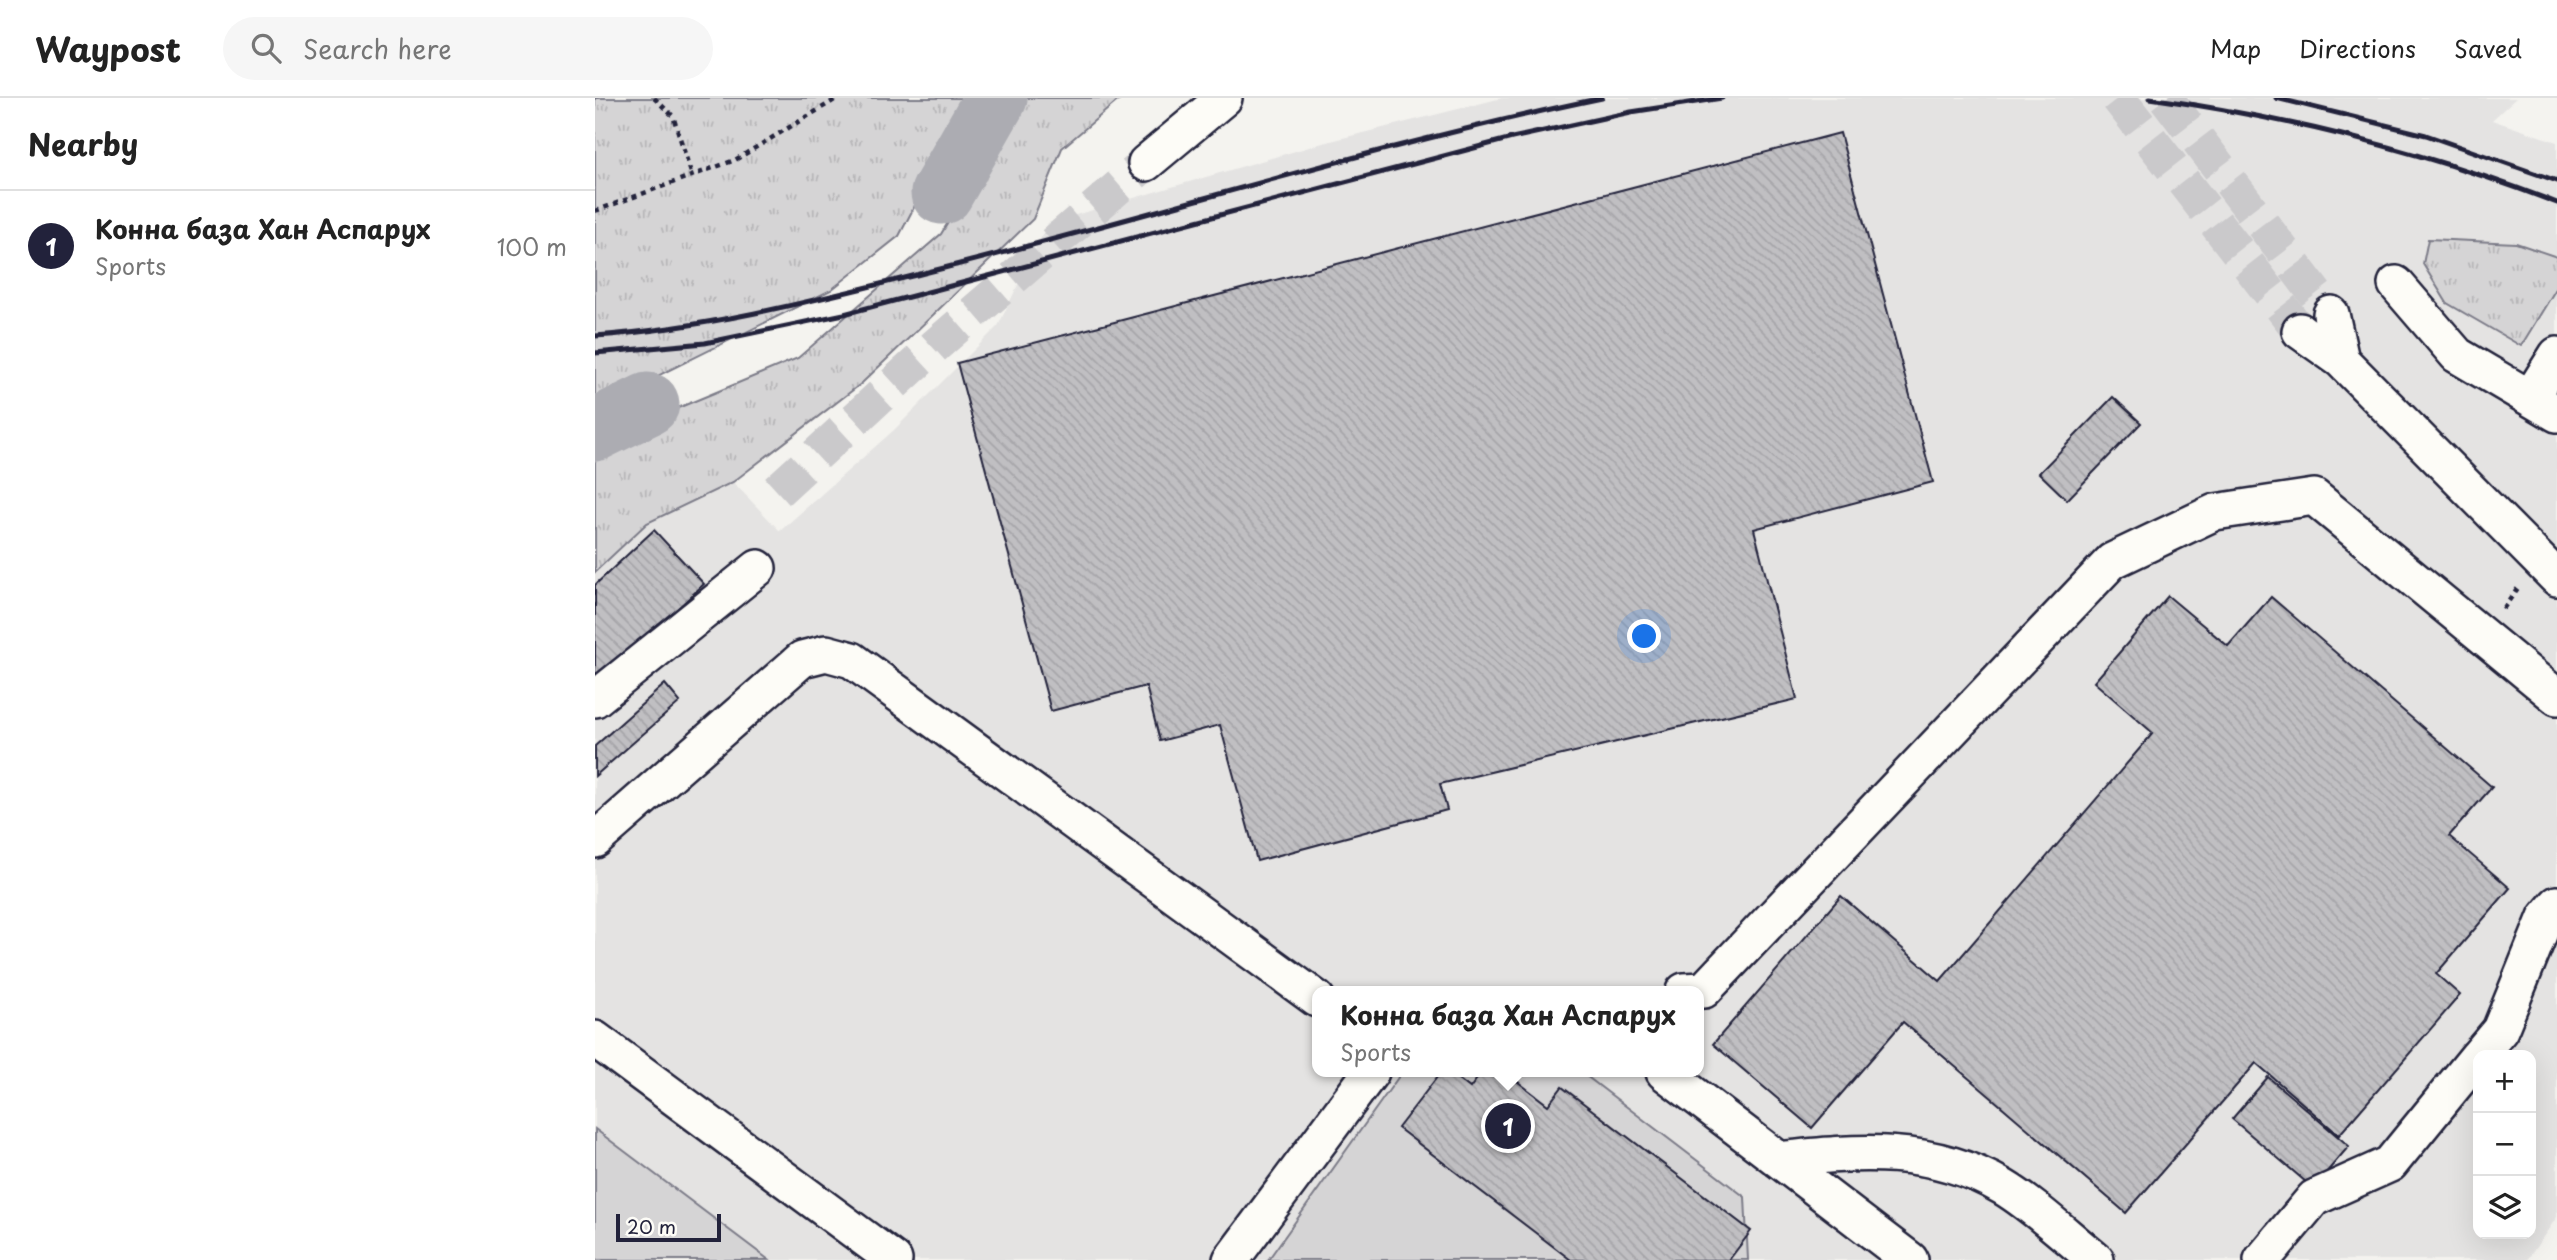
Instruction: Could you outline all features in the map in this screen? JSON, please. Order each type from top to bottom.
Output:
[{"type":"lane","points":[[1146,163],[1224,98]]},
{"type":"lane","points":[[2396,284],[2457,355],[2543,406],[2557,355]]},
{"type":"lane","points":[[2331,314],[2341,360]]},
{"type":"lane","points":[[2300,331],[2341,360],[2548,568]]},
{"type":"lane","points":[[1704,990],[2112,561],[2215,512],[2314,497],[2557,697]]},
{"type":"lane","points":[[595,699],[758,568]]},
{"type":"lane","points":[[595,840],[802,659],[827,653],[852,660],[1312,995]]},
{"type":"lane","points":[[2484,1050],[2500,1030],[2546,917],[2557,904]]},
{"type":"lane","points":[[595,1038],[894,1260]]},
{"type":"lane","points":[[2262,1260],[2314,1198],[2390,1164],[2473,1063]]},
{"type":"lane","points":[[1231,1260],[1367,1077]]},
{"type":"lane","points":[[1671,1077],[1910,1260]]},
{"type":"lane","points":[[1779,1160],[1849,1152],[1930,1156],[2003,1187],[2096,1260]]},
{"type":"path","points":[[654,98],[673,116],[692,176]]},
{"type":"path","points":[[595,211],[735,160],[838,98]]},
{"type":"path","points":[[2483,636],[2548,568]]},
{"type":"shaded area","points":[[1502,98],[2516,98],[2492,120],[2557,142],[2557,1217],[2527,1260],[1748,1260],[1745,1197],[1588,1077],[1704,1077],[1704,986],[1312,986],[1312,1077],[1398,1077],[1268,1260],[769,1260],[595,1129],[595,572],[647,523],[733,482],[780,531],[894,430],[998,326],[1048,223],[1323,143]]},
{"type":"green space","points":[[595,98],[971,98],[899,236],[831,290],[595,407]]},
{"type":"green space","points":[[1024,98],[1121,98],[1062,148],[1033,219],[862,383],[733,482],[647,523],[595,572],[595,448],[678,408],[798,358],[941,234]]},
{"type":"green space","points":[[2428,239],[2516,243],[2557,257],[2557,287],[2521,346],[2447,303],[2423,264]]},
{"type":"green space","points":[[1398,1077],[1588,1077],[1745,1197],[1748,1260],[1268,1260]]},
{"type":"green space","points":[[595,1129],[769,1260],[595,1260]]},
{"type":"building","points":[[1840,133],[1933,482],[1754,529],[1797,699],[1440,784],[1447,810],[1257,861],[1220,725],[1160,741],[1146,686],[1051,711],[957,363]]},
{"type":"building","points":[[2113,397],[2141,423],[2067,500],[2039,473]]},
{"type":"building","points":[[654,530],[704,584],[595,685],[595,585]]},
{"type":"building","points":[[2168,596],[2228,646],[2271,597],[2492,787],[2449,836],[2510,888],[2436,974],[2460,995],[2339,1135],[2256,1063],[2126,1213],[1903,1022],[1812,1128],[1713,1044],[1841,896],[1940,981],[2153,733],[2094,682]]},
{"type":"building","points":[[665,684],[680,702],[595,776],[595,746]]},
{"type":"building","points":[[1437,1077],[1456,1077],[1470,1088],[1478,1077],[1512,1077],[1548,1105],[1562,1087],[1751,1231],[1729,1260],[1571,1260],[1398,1128]]},
{"type":"building","points":[[2268,1077],[2349,1146],[2313,1188],[2232,1119]]},
{"type":"waterway","points":[[942,193],[996,98]]},
{"type":"waterway","points":[[595,430],[648,404]]},
{"type":"tunnel","points":[[2118,98],[2300,331]]},
{"type":"tunnel","points":[[2166,98],[2331,314]]},
{"type":"tunnel","points":[[777,491],[936,345],[1146,163]]},
{"type":"railway","points":[[595,336],[680,326],[806,302],[1016,249],[1433,137],[1602,98]]},
{"type":"railway","points":[[595,353],[705,343],[844,314],[1512,138],[1631,112],[1722,98]]},
{"type":"railway","points":[[2150,98],[2203,106],[2357,138],[2457,167],[2557,203]]},
{"type":"railway","points":[[2276,98],[2426,135],[2557,181]]},
{"type":"place","name":"Конна база Хан Аспарух","points":[[1508,1126]]}]
